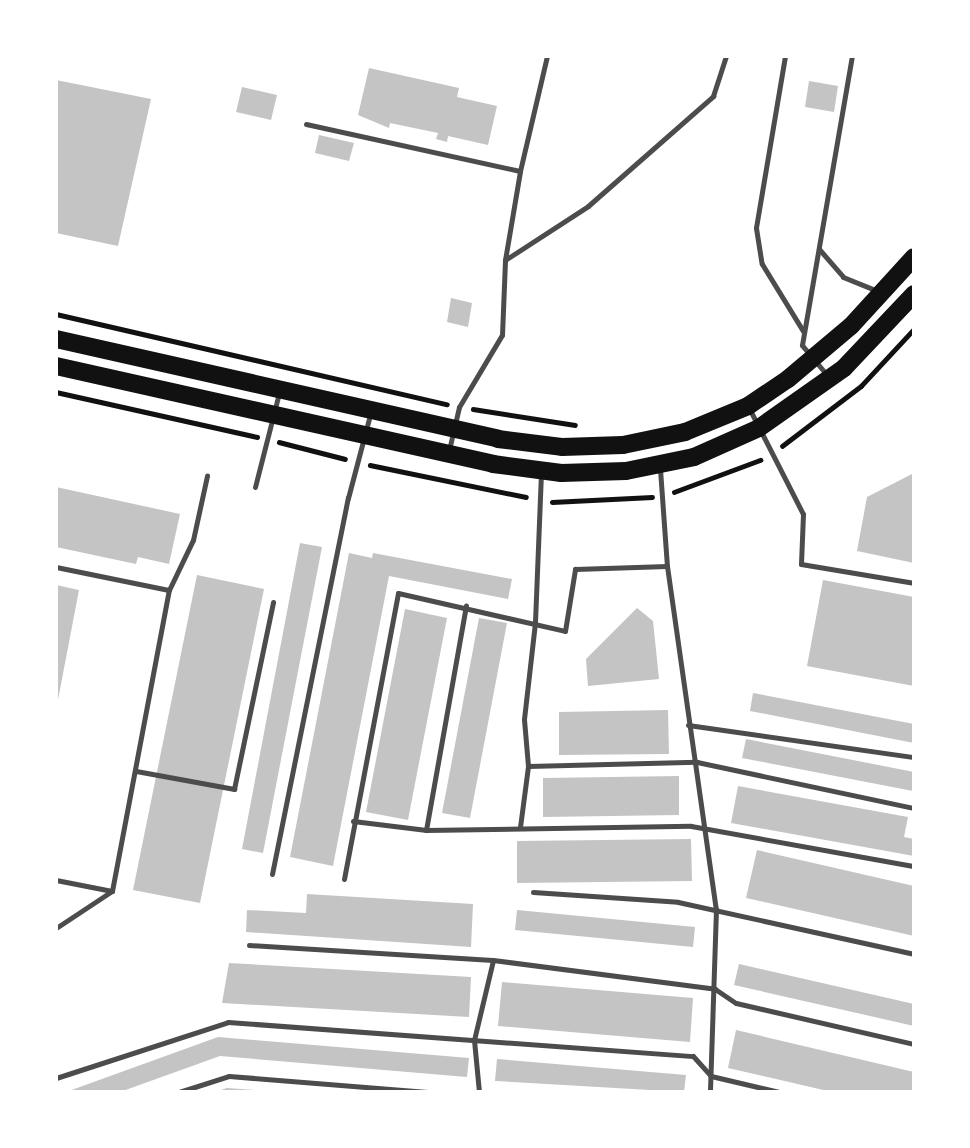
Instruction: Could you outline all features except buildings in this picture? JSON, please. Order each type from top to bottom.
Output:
[{"type":"main road","points":[[56,339],[530,444],[623,445],[685,432],[748,406],[814,359],[914,257]]},
{"type":"main road","points":[[56,366],[274,411],[448,453],[541,471],[626,471],[694,457],[759,428],[831,379],[914,294]]},
{"type":"lane","points":[[448,453],[459,407],[502,335],[505,260],[520,171],[547,56]]},
{"type":"lane","points":[[505,260],[588,206],[713,96],[726,56]]},
{"type":"lane","points":[[785,56],[759,193],[756,228],[762,264],[803,331]]},
{"type":"lane","points":[[831,379],[802,345],[852,56]]},
{"type":"lane","points":[[306,124],[520,171]]},
{"type":"lane","points":[[819,249],[843,277],[881,292]]},
{"type":"lane","points":[[255,487],[281,387]]},
{"type":"lane","points":[[748,406],[803,514],[801,564],[914,583]]},
{"type":"lane","points":[[272,874],[372,408]]},
{"type":"lane","points":[[659,466],[667,566],[716,909],[710,1092]]},
{"type":"lane","points":[[520,827],[528,766],[524,719],[535,622],[541,471]]},
{"type":"lane","points":[[56,928],[112,891],[169,590],[193,540],[207,476]]},
{"type":"lane","points":[[344,879],[398,593],[466,606],[565,631],[575,569],[667,566]]},
{"type":"lane","points":[[56,567],[169,590]]},
{"type":"lane","points":[[135,771],[234,789],[273,602]]},
{"type":"lane","points":[[426,830],[466,606]]},
{"type":"lane","points":[[688,725],[914,757]]},
{"type":"lane","points":[[528,766],[697,762],[914,808]]},
{"type":"lane","points":[[353,821],[426,830],[520,827],[705,828],[914,866]]},
{"type":"lane","points":[[56,880],[112,891]]},
{"type":"lane","points":[[533,892],[678,902],[914,954]]},
{"type":"lane","points":[[249,945],[493,960],[715,989],[736,1003],[914,1044]]},
{"type":"lane","points":[[479,1092],[474,1040],[493,960]]},
{"type":"lane","points":[[56,1078],[228,1022],[693,1056],[711,1076],[779,1092]]},
{"type":"lane","points":[[179,1092],[229,1076],[427,1092]]},
{"type":"path","points":[[56,314],[459,407],[580,425]]}]
